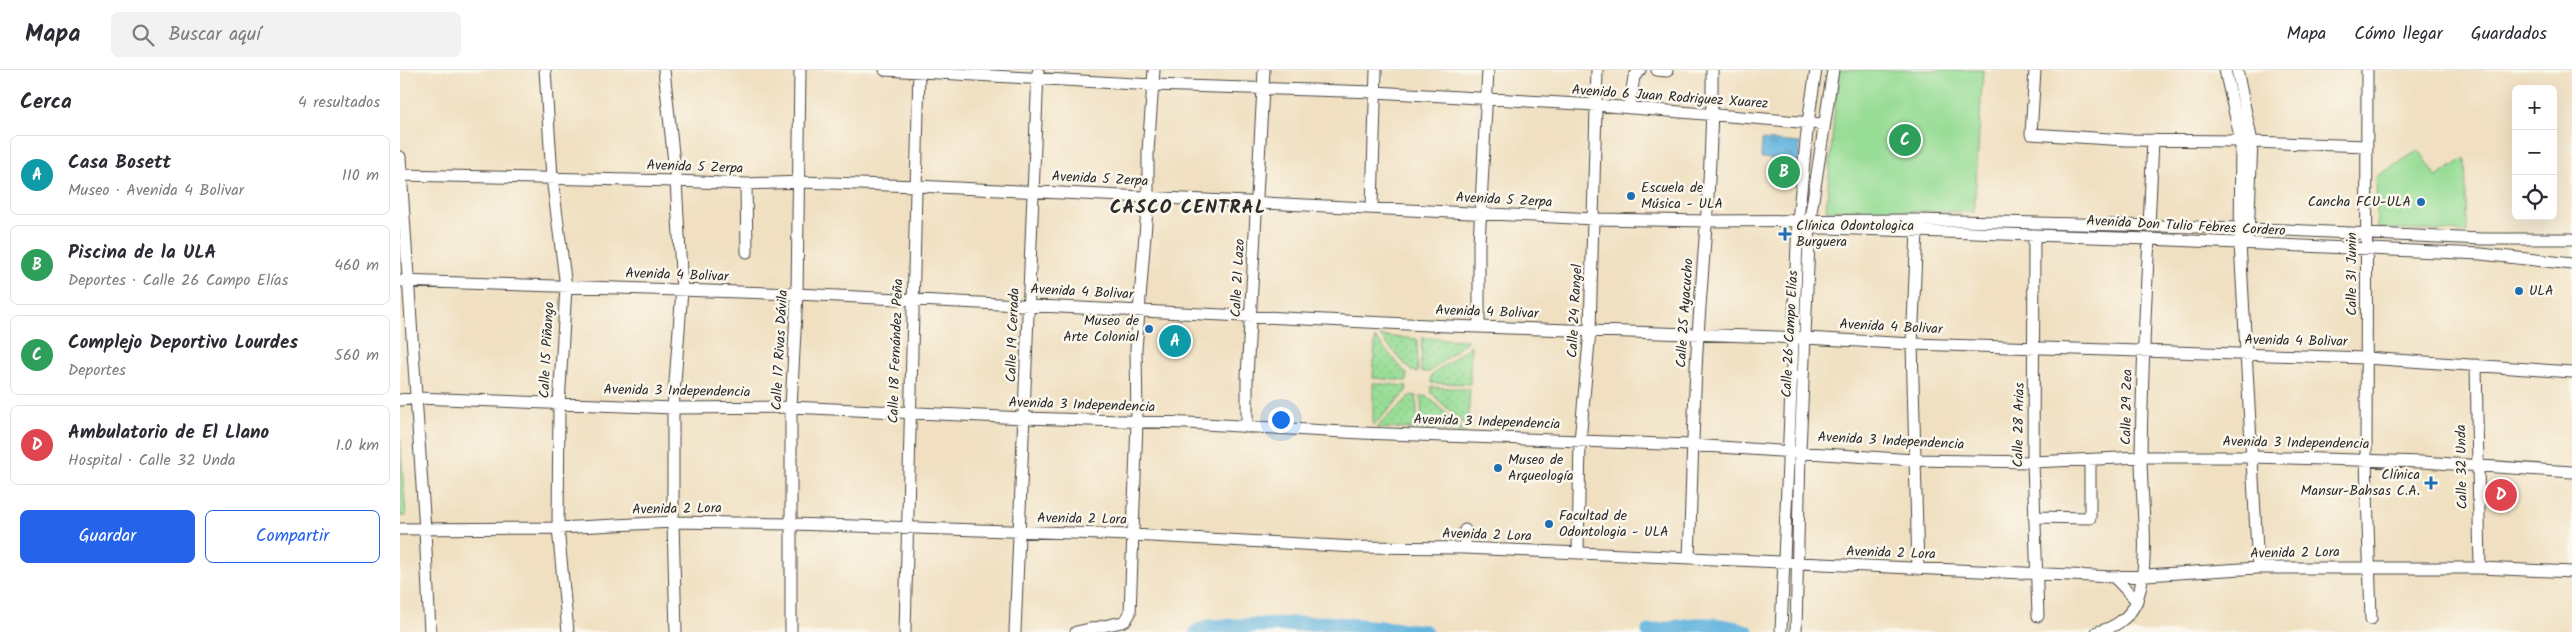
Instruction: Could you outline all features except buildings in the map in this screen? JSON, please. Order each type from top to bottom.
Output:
[{"type":"street","name":"Calle 15 Piñango","points":[[545,70],[552,177],[566,286],[559,404],[558,528],[568,632]]},
{"type":"street","points":[[664,70],[676,180],[682,290],[673,408],[673,522],[676,632]]},
{"type":"street","name":"Calle 17 Rivas Dávila","points":[[791,632],[793,524],[791,407],[800,182],[800,70]]},
{"type":"street","name":"Avenido 6 Juan Rodriguez Xuarez","points":[[885,70],[1038,74],[1153,86],[1375,92],[1596,105],[1824,124]]},
{"type":"street","points":[[1076,632],[1126,620],[1130,613],[1139,310],[1148,197],[1154,70]]},
{"type":"street","name":"Calle 21 Lazo","points":[[1247,427],[1247,377],[1252,317],[1264,70]]},
{"type":"street","points":[[1372,206],[1376,70]]},
{"type":"street","points":[[1479,326],[1479,243],[1488,70]]},
{"type":"street","name":"Calle 24 Rangel","points":[[1578,553],[1580,441],[1590,331],[1597,70]]},
{"type":"street","points":[[1629,108],[1634,77],[1640,70]]},
{"type":"street","name":"Calle 25 Ayacucho","points":[[1689,558],[1691,445],[1707,221],[1712,70]]},
{"type":"street","name":"Calle 26 Campo Elías","points":[[1781,632],[1784,562],[1794,451],[1808,122],[1816,70]]},
{"type":"street","name":"Calle 26 Campo Elías","points":[[1804,224],[1833,70]]},
{"type":"street","points":[[2035,70],[2032,134],[2153,140],[2367,146]]},
{"type":"street","points":[[2225,70],[2247,142]]},
{"type":"street","points":[[2237,70],[2247,142],[2244,243],[2258,568]]},
{"type":"street","name":"Calle 31 Junin","points":[[2367,70],[2366,460],[2371,619]]},
{"type":"street","name":"Calle 18 Fernández Peña","points":[[905,632],[919,71]]},
{"type":"street","name":"Calle 19 Cerrada","points":[[1015,632],[1038,74]]},
{"type":"street","points":[[2149,226],[2153,140]]},
{"type":"street","points":[[400,157],[404,281],[416,398],[430,632]]},
{"type":"street","name":"Avenida 5 Zerpa","points":[[401,175],[676,180],[746,184],[800,182],[1032,190],[1148,197],[1372,206],[1482,214],[1594,219],[1804,224]]},
{"type":"street","points":[[746,184],[747,252]]},
{"type":"street","name":"Avenida Don Tulio Febres Cordero","points":[[1804,224],[1917,220],[2367,233],[2482,239],[2572,239]]},
{"type":"street","name":"Avenida Don Tulio Febres Cordero","points":[[1804,224],[1916,231],[2244,243],[2368,251],[2481,254],[2572,264]]},
{"type":"street","points":[[1916,231],[1912,344],[1918,569]]},
{"type":"street","name":"Calle 28 Arias","points":[[2034,235],[2033,462],[2035,574],[2038,616]]},
{"type":"street","name":"Calle 29 Zea","points":[[2137,601],[2144,576],[2141,457],[2143,351],[2149,239]]},
{"type":"street","name":"Avenida 4 Bolivar","points":[[404,281],[797,294],[1029,304],[1252,317],[1912,344],[2366,358],[2572,372]]},
{"type":"street","name":"Calle 32 Unda","points":[[2476,365],[2476,467],[2480,568]]},
{"type":"street","name":"Avenida 3 Independencia","points":[[400,400],[416,398],[673,408],[791,407],[1691,445],[1914,460],[2033,462],[2141,457],[2252,457],[2366,460],[2572,472]]},
{"type":"street","name":"Calle 26 Campo Elías","points":[[1794,451],[1798,564],[1796,632]]},
{"type":"street","points":[[2034,517],[2090,518],[2090,460]]},
{"type":"street","name":"Avenida 2 Lora","points":[[400,529],[558,528],[673,522],[793,524],[1018,533],[1132,535],[1356,547],[1465,548],[2114,577],[2258,568],[2480,568],[2572,572]]},
{"type":"street","points":[[1465,530],[1465,548]]},
{"type":"street","points":[[2097,632],[2123,620],[2137,601],[2114,577]]},
{"type":"green space","points":[[1838,70],[1983,70],[1974,212],[1826,210]]},
{"type":"green space","name":"Cancha FCU-ULA","points":[[2419,150],[2437,177],[2465,158],[2467,232],[2379,229],[2377,227],[2376,177]]},
{"type":"green space","points":[[1380,336],[1417,339],[1418,372],[1411,371]]},
{"type":"green space","points":[[1375,338],[1407,374],[1407,381],[1373,378]]},
{"type":"green space","points":[[1422,338],[1468,340],[1430,372],[1421,372]]},
{"type":"green space","points":[[1471,345],[1470,384],[1431,383],[1431,376]]},
{"type":"green space","points":[[1373,383],[1407,386],[1406,392],[1373,426]]},
{"type":"green space","points":[[1431,387],[1470,389],[1468,428],[1431,393]]},
{"type":"green space","points":[[1411,395],[1416,396],[1418,429],[1376,428]]},
{"type":"green space","points":[[1421,396],[1428,397],[1466,432],[1422,430]]},
{"type":"green space","points":[[400,438],[406,516],[400,516]]},
{"type":"water","points":[[1762,140],[1800,143],[1799,161],[1761,158]]},
{"type":"waterway","points":[[1197,632],[1208,627],[1326,623],[1425,632]]},
{"type":"waterway","points":[[1649,632],[1698,625],[1722,626],[1747,632]]},
{"type":"place","name":"Complejo Deportivo Lourdes","points":[[1905,140]]},
{"type":"place","name":"Piscina de la ULA","points":[[1784,172]]},
{"type":"place","name":"Escuela de Música - ULA","points":[[1631,196]]},
{"type":"place","name":"Cancha FCU-ULA","points":[[2421,202]]},
{"type":"place","name":"Clínica Odontologica Burguera","points":[[1785,234]]},
{"type":"place","name":"ULA","points":[[2519,291]]},
{"type":"place","name":"Museo de Arte Colonial","points":[[1149,329]]},
{"type":"place","name":"Casa Bosett","points":[[1175,341]]},
{"type":"place","name":"Museo de Arqueología","points":[[1498,468]]},
{"type":"place","name":"Clínica Mansur-Bahsas C.A.","points":[[2431,483]]},
{"type":"place","name":"Ambulatorio de El Llano","points":[[2501,495]]},
{"type":"place","name":"Facultad de Odontologia - ULA","points":[[1549,524]]},
{"type":"district","name":"CASCO CENTRAL","points":[[1188,208]]}]
